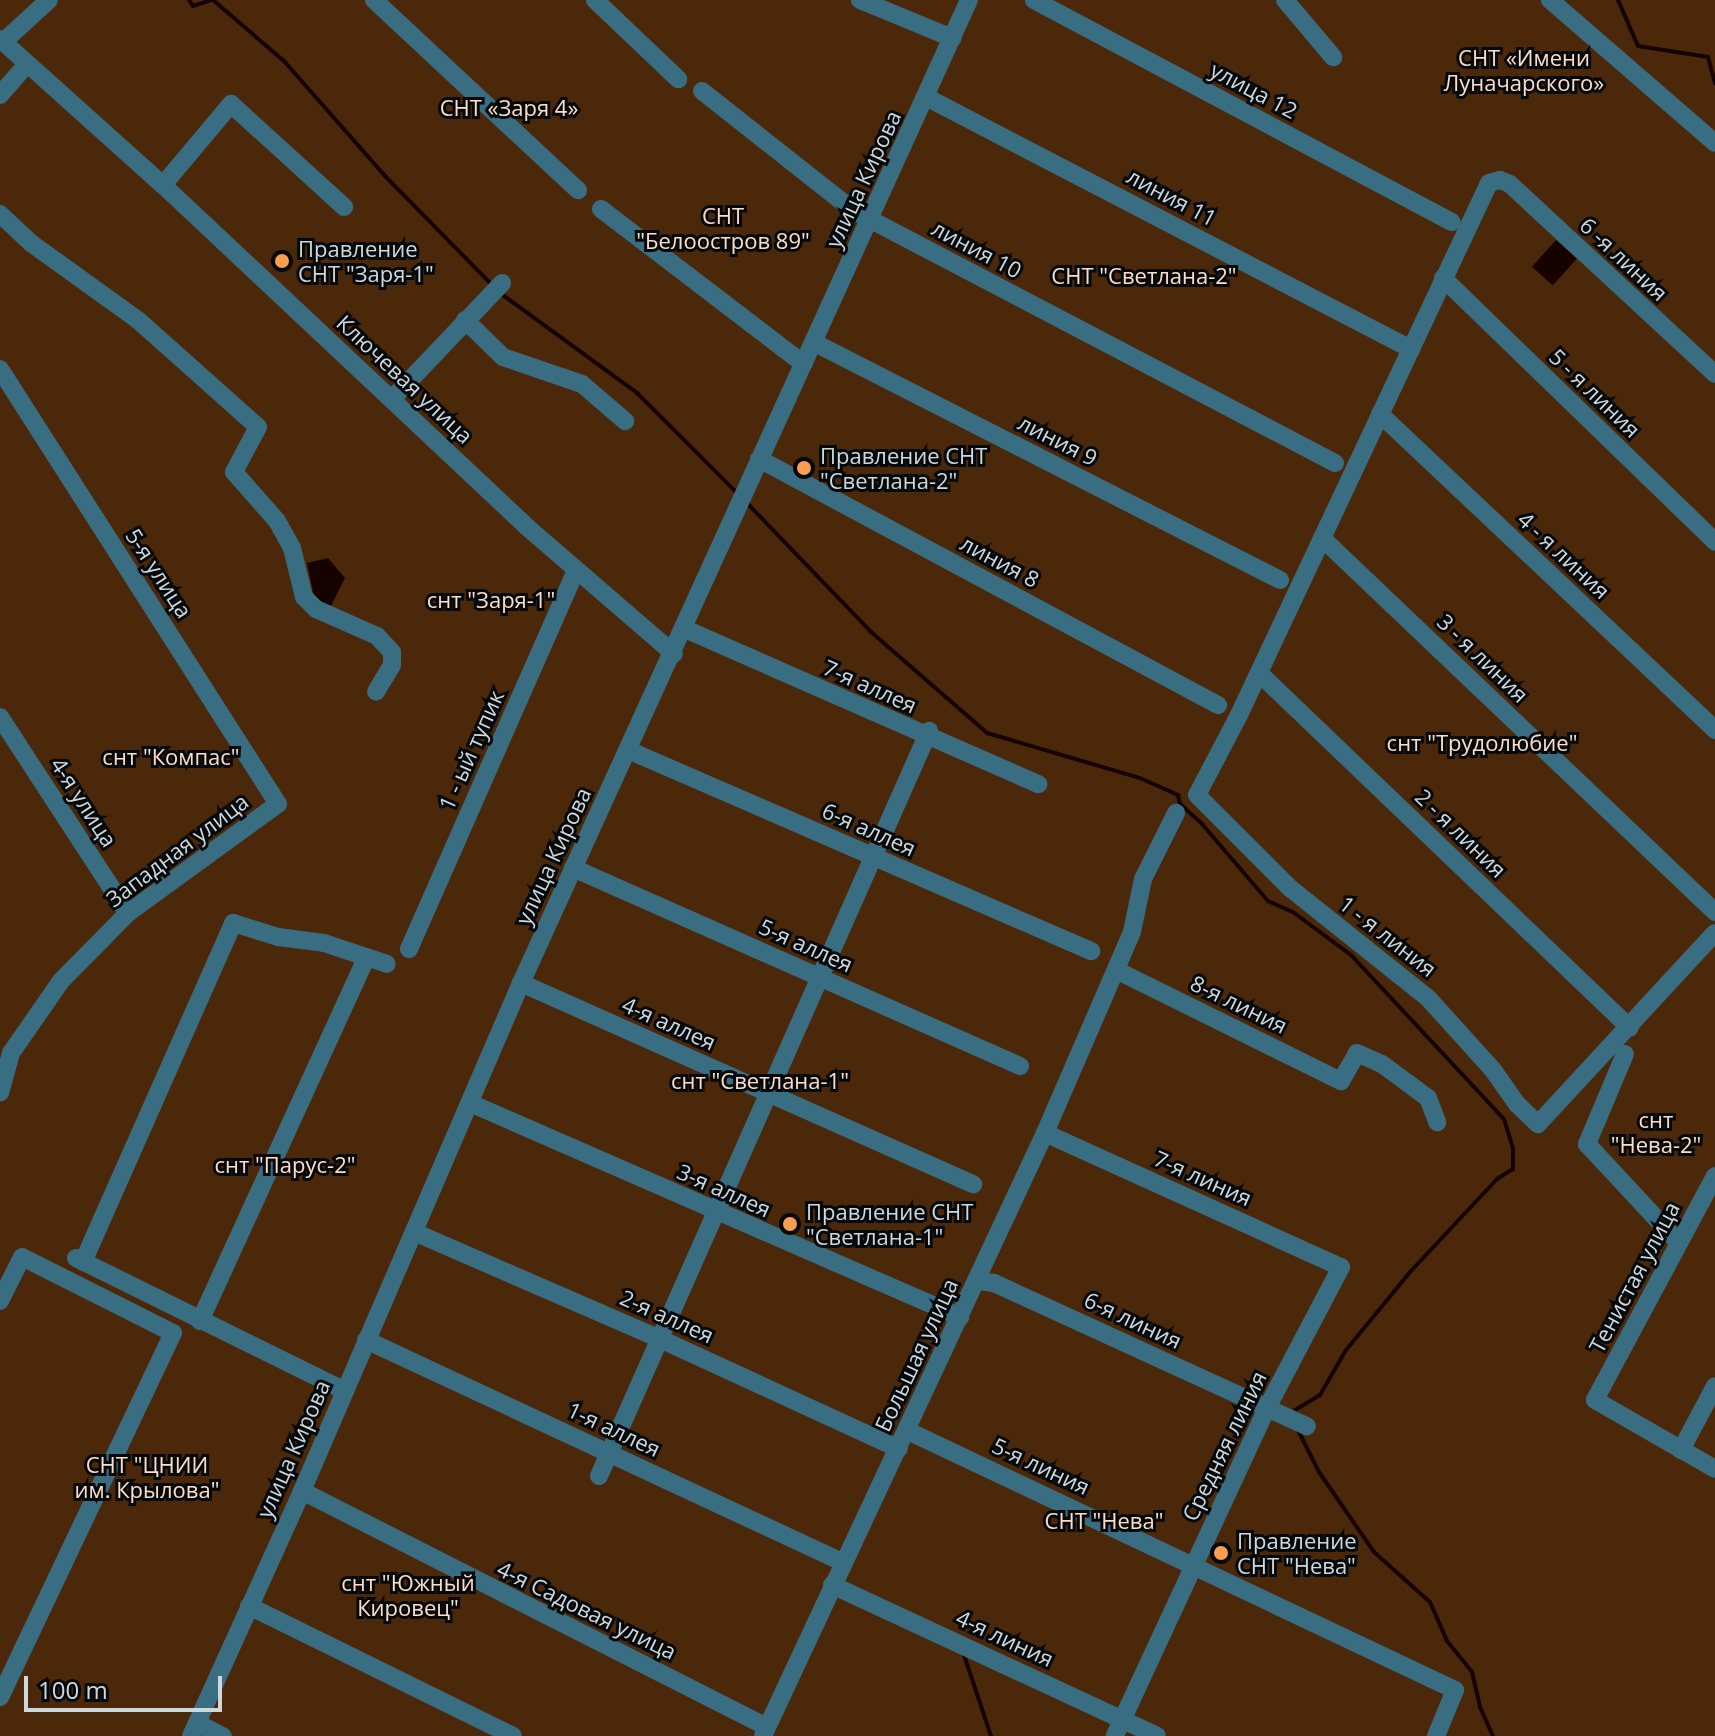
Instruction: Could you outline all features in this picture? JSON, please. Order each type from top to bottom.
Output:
[{"type":"street","points":[[2,41],[49,0]]},
{"type":"street","points":[[374,0],[578,190]]},
{"type":"street","points":[[595,0],[678,79]]},
{"type":"street","points":[[860,0],[952,38]]},
{"type":"street","name":"улица 12","points":[[1034,0],[1452,222]]},
{"type":"street","points":[[1285,0],[1333,57]]},
{"type":"street","points":[[1550,0],[1715,143]]},
{"type":"street","name":"улица Кирова","points":[[194,1730],[302,1491],[521,983],[674,654],[742,496],[815,343],[967,1]]},
{"type":"street","name":"Ключевая улица","points":[[2,41],[163,185],[576,570],[674,654]]},
{"type":"street","points":[[0,95],[27,64]]},
{"type":"street","name":"линия 10","points":[[702,91],[870,221],[1335,463]]},
{"type":"street","name":"линия 11","points":[[926,97],[1403,345]]},
{"type":"street","points":[[163,185],[231,104],[344,207]]},
{"type":"street","name":"6 -я линия","points":[[1443,278],[1489,183],[1500,180],[1510,184],[1715,374]]},
{"type":"street","points":[[601,209],[804,364]]},
{"type":"street","points":[[0,214],[31,243],[139,321],[258,427],[234,472],[277,521],[292,548],[304,597],[316,609],[377,636],[392,652],[392,665],[376,692]]},
{"type":"street","points":[[1259,673],[1380,414],[1403,345],[1443,278]]},
{"type":"street","name":"5 - я линия","points":[[1443,278],[1715,542]]},
{"type":"street","points":[[392,399],[497,288]]},
{"type":"street","points":[[465,320],[503,357],[582,384],[625,421]]},
{"type":"street","name":"линия 9","points":[[815,343],[1280,580]]},
{"type":"street","name":"5-я улица","points":[[0,369],[278,804]]},
{"type":"street","name":"4 - я линия","points":[[1380,414],[1715,730]]},
{"type":"street","name":"линия 8","points":[[759,459],[1218,705]]},
{"type":"street","name":"3 - я линия","points":[[1322,538],[1715,912]]},
{"type":"street","name":"1 - ый тупик","points":[[409,949],[576,570]]},
{"type":"street","name":"7-я аллея","points":[[685,629],[1038,784]]},
{"type":"street","name":"1 - я линия","points":[[1259,673],[1197,795],[1290,888],[1428,998],[1493,1070],[1517,1104],[1538,1124],[1621,1048]]},
{"type":"street","name":"2 - я линия","points":[[1259,673],[1630,1028]]},
{"type":"street","name":"4-я улица","points":[[0,717],[128,913]]},
{"type":"street","points":[[599,1476],[928,735]]},
{"type":"street","name":"6-я аллея","points":[[628,750],[1091,951]]},
{"type":"street","name":"Западная улица","points":[[0,1093],[6,1046],[61,981],[128,913],[278,804]]},
{"type":"street","name":"Большая улица","points":[[768,1732],[842,1562],[908,1431],[1045,1133],[1132,932],[1143,879],[1176,813]]},
{"type":"street","name":"5-я аллея","points":[[573,868],[1020,1066]]},
{"type":"street","points":[[345,1391],[80,1260],[233,923],[278,937],[324,943],[387,964]]},
{"type":"street","points":[[1679,1243],[1587,1144],[1630,1028],[1715,933]]},
{"type":"street","points":[[200,1321],[367,957]]},
{"type":"street","name":"8-я линия","points":[[1116,970],[1341,1081],[1357,1053],[1382,1064],[1428,1098],[1437,1122]]},
{"type":"street","name":"4-я аллея","points":[[521,983],[973,1184]]},
{"type":"street","name":"3-я аллея","points":[[470,1103],[960,1317]]},
{"type":"street","name":"7-я линия","points":[[1045,1133],[1341,1267]]},
{"type":"street","name":"Тенистая улица","points":[[1681,1450],[1595,1400],[1715,1176]]},
{"type":"street","name":"2-я аллея","points":[[414,1232],[658,1338],[899,1449]]},
{"type":"street","points":[[0,1301],[22,1257],[173,1333],[0,1697]]},
{"type":"street","name":"Средняя линия","points":[[1119,1728],[1267,1408],[1341,1267]]},
{"type":"street","name":"6-я линия","points":[[978,1281],[994,1283],[1301,1423]]},
{"type":"street","name":"1-я аллея","points":[[366,1340],[842,1562]]},
{"type":"street","points":[[1715,1386],[1681,1450],[1715,1469]]},
{"type":"street","name":"5-я линия","points":[[908,1431],[1455,1690],[1436,1736]]},
{"type":"street","name":"4-я Садовая улица","points":[[302,1491],[768,1732]]},
{"type":"street","name":"4-я линия","points":[[832,1585],[1119,1728],[1157,1736]]},
{"type":"street","points":[[249,1606],[513,1736]]},
{"type":"street","points":[[194,1730],[223,1736]]},
{"type":"green space","points":[[0,0],[1715,0],[1715,1736],[0,1736]]},
{"type":"shaded area","points":[[1556,240],[1577,259],[1553,285],[1532,267]]},
{"type":"shaded area","points":[[328,558],[345,578],[330,608],[314,597],[307,563]]},
{"type":"waterway","points":[[189,0],[193,6],[211,0]]},
{"type":"waterway","points":[[213,0],[284,61],[385,176],[494,287]]},
{"type":"waterway","points":[[1618,0],[1638,46],[1708,57],[1715,83]]},
{"type":"waterway","points":[[500,293],[637,393],[737,493]]},
{"type":"waterway","points":[[746,502],[871,632],[987,733],[1140,778],[1178,795],[1180,804],[1202,824],[1268,901],[1293,912],[1351,955],[1504,1119],[1513,1149],[1513,1169],[1497,1179],[1411,1271],[1346,1350],[1320,1395],[1295,1410],[1295,1414]]},
{"type":"waterway","points":[[1298,1430],[1319,1472],[1374,1552],[1430,1602],[1447,1641],[1472,1672],[1480,1707],[1493,1736]]},
{"type":"waterway","points":[[963,1652],[991,1736]]},
{"type":"place","name":"Правление СНТ \"Заря-1\"","points":[[282,261]]},
{"type":"place","name":"Правление СНТ \"Светлана-2\"","points":[[804,468]]},
{"type":"place","name":"Правление СНТ \"Светлана-1\"","points":[[790,1224]]},
{"type":"place","name":"Правление СНТ \"Нева\"","points":[[1221,1553]]},
{"type":"park label","name":"СНТ «Имени Луначарского»","points":[[1524,70]]},
{"type":"park label","name":"СНТ «Заря 4»","points":[[509,108]]},
{"type":"park label","name":"СНТ \"Белоостров 89\"","points":[[723,228]]},
{"type":"park label","name":"СНТ \"Светлана-2\"","points":[[1144,276]]},
{"type":"park label","name":"снт \"Заря-1\"","points":[[491,600]]},
{"type":"park label","name":"снт \"Трудолюбие\"","points":[[1482,743]]},
{"type":"park label","name":"снт \"Компас\"","points":[[171,757]]},
{"type":"park label","name":"снт \"Светлана-1\"","points":[[760,1081]]},
{"type":"park label","name":"снт \"Нева-2\"","points":[[1656,1132]]},
{"type":"park label","name":"снт \"Парус-2\"","points":[[285,1165]]},
{"type":"park label","name":"СНТ \"ЦНИИ им. Крылова\"","points":[[147,1476]]},
{"type":"park label","name":"СНТ \"Нева\"","points":[[1104,1521]]},
{"type":"park label","name":"снт \"Южный Кировец\"","points":[[408,1594]]}]
